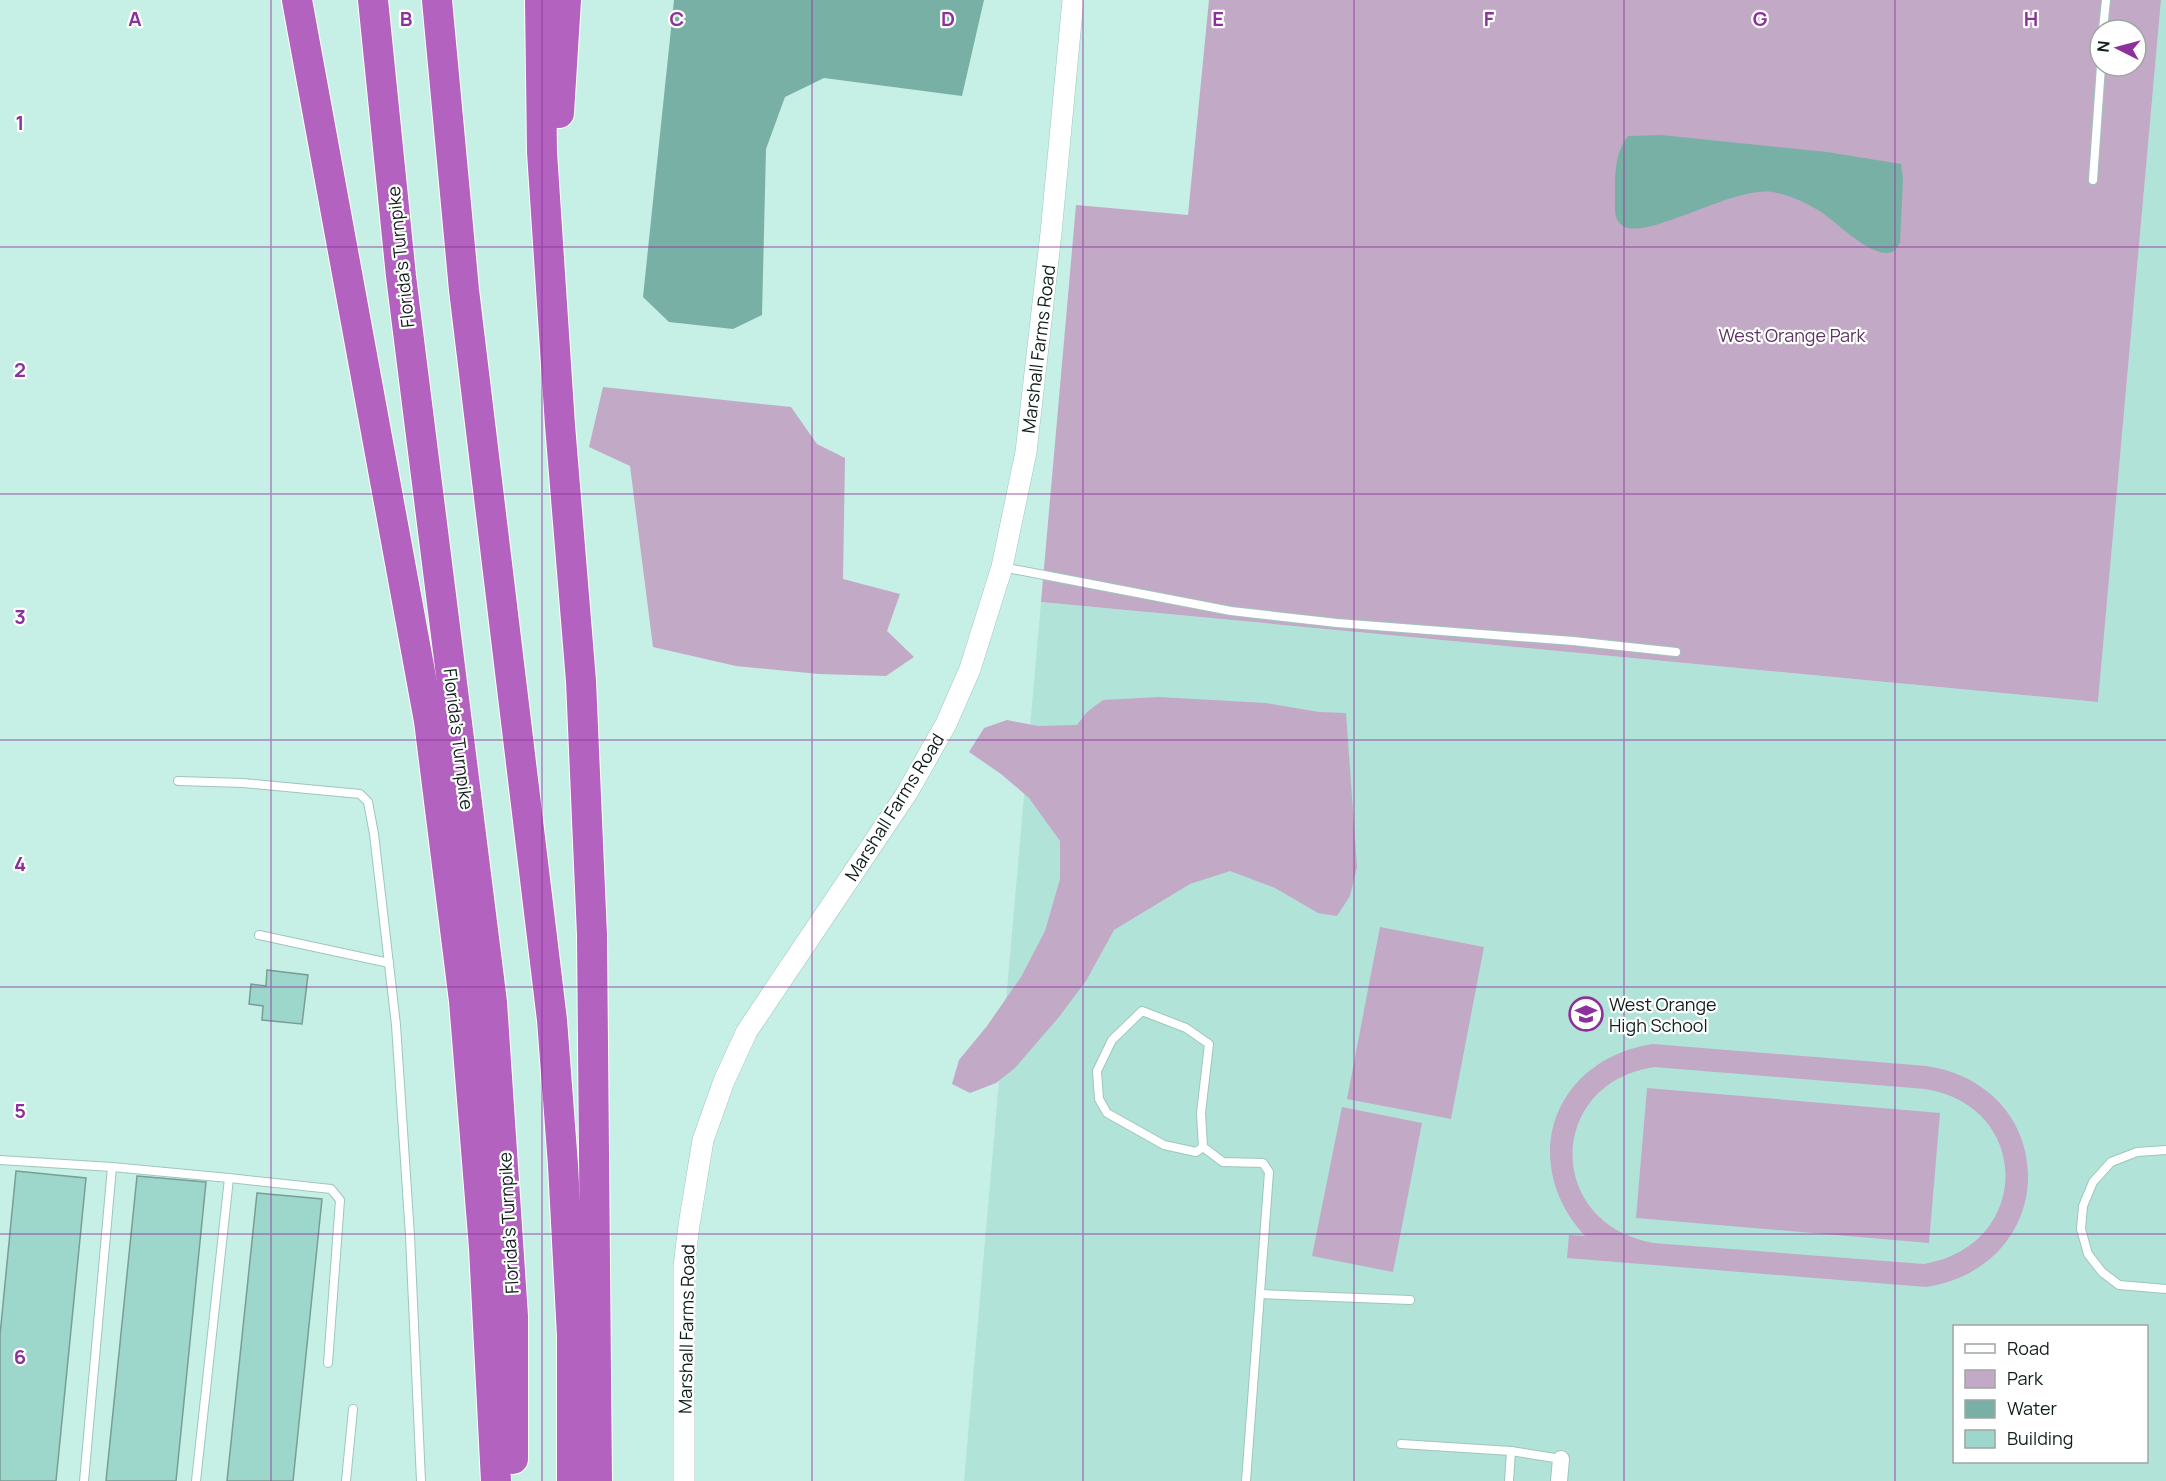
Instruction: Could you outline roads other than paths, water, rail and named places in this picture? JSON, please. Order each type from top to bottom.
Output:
[{"type":"highway","points":[[297,0],[429,721],[464,1001],[484,1248],[496,1481]]},
{"type":"highway","name":"Florida's Turnpike","points":[[373,0],[401,276],[492,1002],[513,1317],[513,1481]]},
{"type":"highway","points":[[437,0],[464,290],[552,1020],[563,1165],[571,1324],[572,1481]]},
{"type":"highway","points":[[540,0],[542,152],[560,425],[581,681],[592,935],[597,1481]]},
{"type":"highway","points":[[560,425],[557,153],[566,0]]},
{"type":"street","name":"Marshall Farms Road","points":[[684,1481],[684,1266],[689,1225],[707,1130],[724,1081],[747,1031],[907,793],[946,724],[969,669],[1002,567],[1026,452],[1051,233],[1073,0]]},
{"type":"street","points":[[1559,1481],[1560,1459]]},
{"type":"lane","points":[[2104,18],[2106,0]]},
{"type":"lane","points":[[2093,180],[2100,78]]},
{"type":"lane","points":[[1002,567],[1231,611],[1337,623],[1573,641],[1676,652]]},
{"type":"lane","points":[[178,781],[243,783],[360,794],[368,802],[374,834],[396,1025],[410,1236],[421,1481]]},
{"type":"lane","points":[[259,935],[389,963]]},
{"type":"lane","points":[[1203,1147],[1196,1152],[1164,1145],[1107,1113],[1099,1099],[1097,1071],[1112,1040],[1142,1011],[1186,1028],[1209,1044],[1201,1113],[1203,1147],[1223,1162],[1263,1163],[1269,1172],[1246,1481]]},
{"type":"lane","points":[[2166,1150],[2137,1152],[2111,1162],[2093,1182],[2083,1206],[2081,1229],[2088,1254],[2102,1272],[2120,1285],[2166,1289]]},
{"type":"lane","points":[[0,1160],[112,1167],[331,1189],[340,1200],[328,1363]]},
{"type":"lane","points":[[84,1481],[112,1167]]},
{"type":"lane","points":[[196,1481],[230,1178]]},
{"type":"lane","points":[[1260,1294],[1410,1300]]},
{"type":"lane","points":[[346,1481],[353,1408]]},
{"type":"lane","points":[[1401,1444],[1511,1451],[1560,1459]]},
{"type":"lane","points":[[1509,1481],[1511,1451]]},
{"type":"water","points":[[674,0],[984,0],[962,96],[824,78],[785,97],[766,149],[762,315],[733,329],[669,322],[643,297]]},
{"type":"water","points":[[1661,135],[1827,152],[1901,164],[1903,179],[1900,243],[1892,252],[1878,252],[1860,242],[1812,207],[1772,192],[1755,192],[1736,197],[1651,226],[1635,229],[1623,226],[1616,217],[1615,209],[1615,173],[1620,150],[1628,136]]},
{"type":"place","name":"West Orange High School","points":[[1586,1014]]},
{"type":"park label","name":"West Orange Park","points":[[1792,335]]}]
